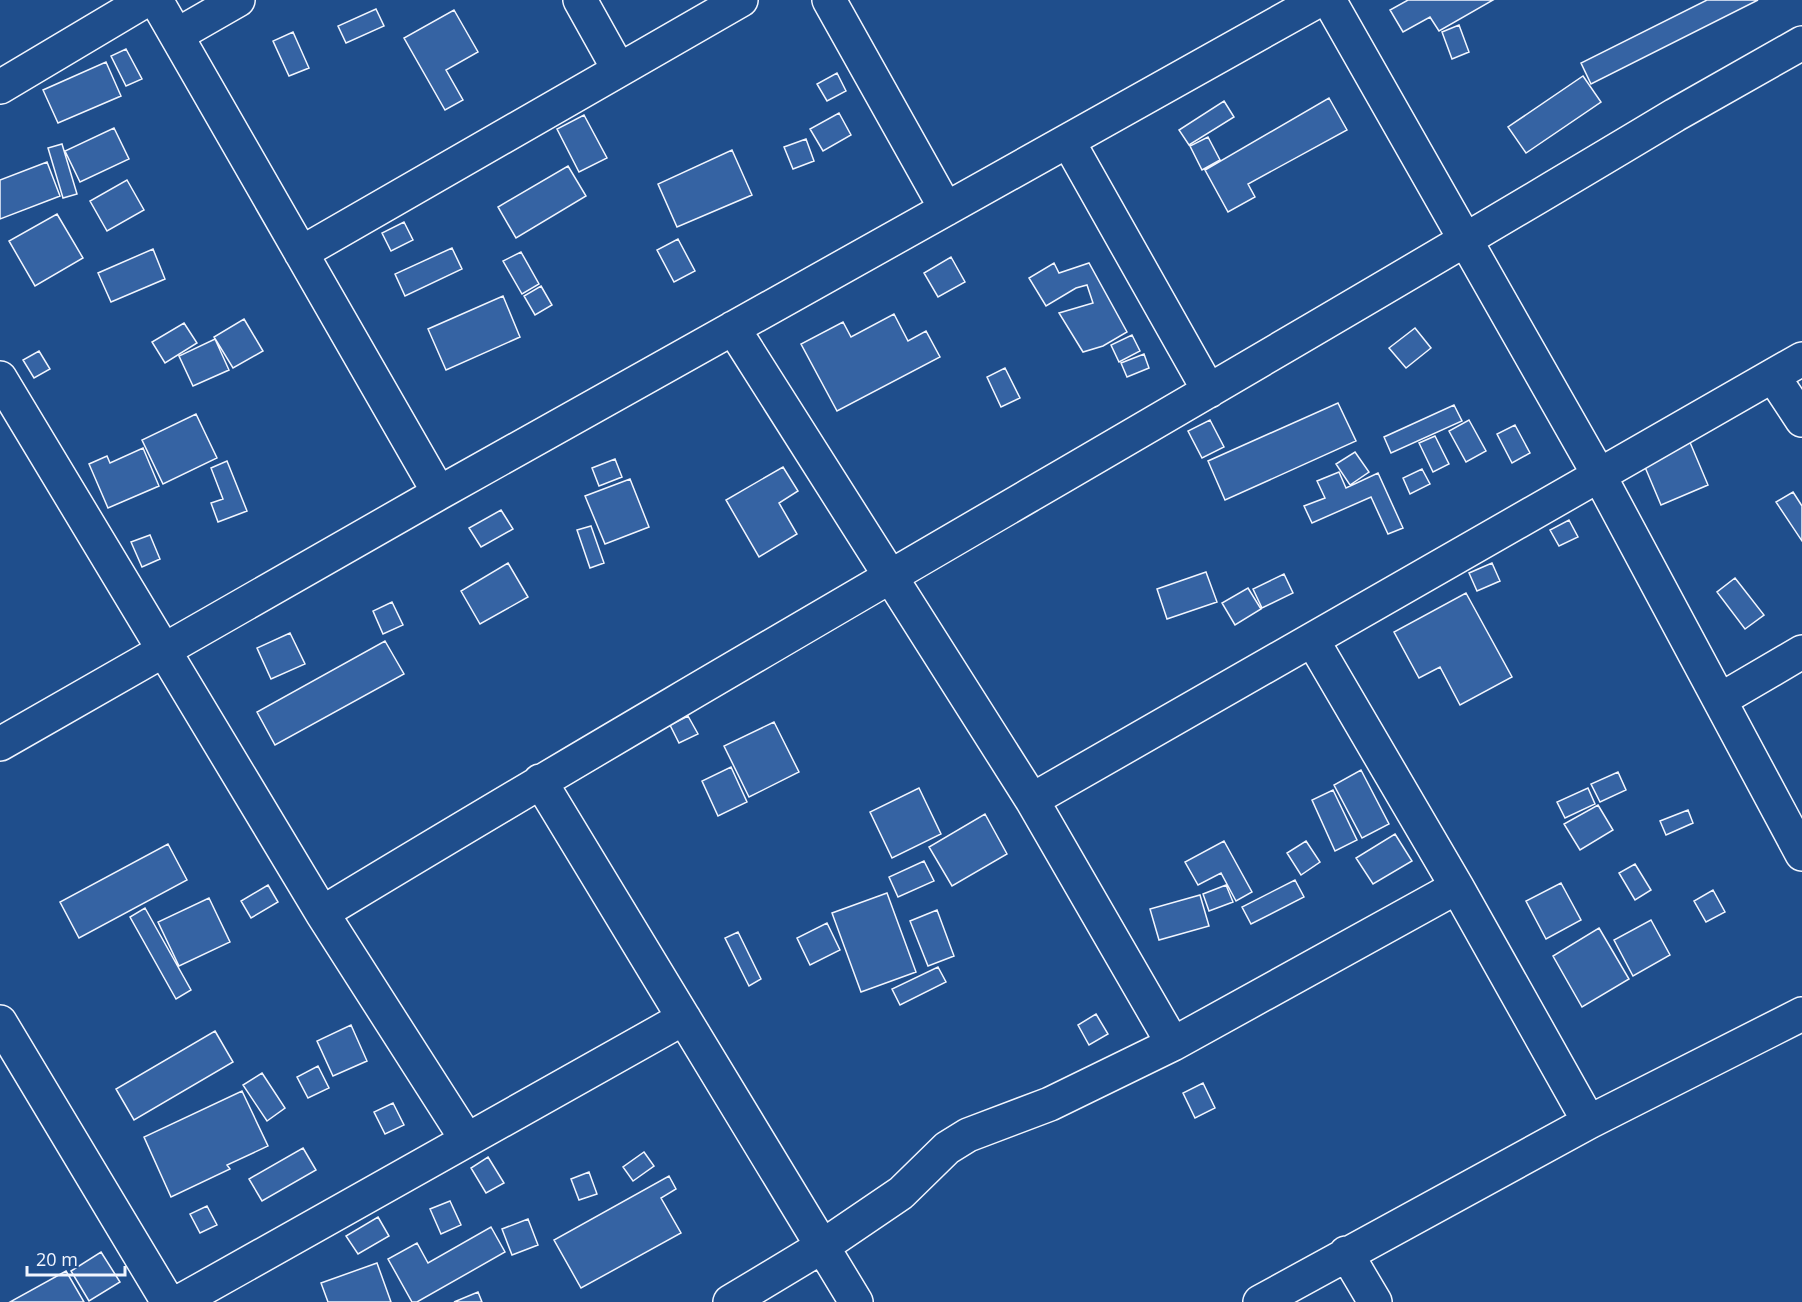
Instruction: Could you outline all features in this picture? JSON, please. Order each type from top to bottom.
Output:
[{"type":"street","points":[[0,87],[146,0]]},
{"type":"street","points":[[156,0],[439,493]]},
{"type":"street","points":[[177,35],[238,0]]},
{"type":"street","points":[[580,0],[619,70]]},
{"type":"street","points":[[301,254],[741,0]]},
{"type":"street","points":[[829,0],[946,209]]},
{"type":"street","points":[[0,744],[439,493],[1319,0]]},
{"type":"street","points":[[1329,0],[1599,475],[1802,854]]},
{"type":"street","points":[[322,913],[540,781],[892,578],[1675,115],[1802,43]]},
{"type":"street","points":[[1068,141],[1209,391]]},
{"type":"street","points":[[733,328],[1032,800],[1173,1044]]},
{"type":"street","points":[[1032,800],[1802,359]]},
{"type":"street","points":[[1773,376],[1802,420]]},
{"type":"street","points":[[0,378],[322,913],[468,1140]]},
{"type":"street","points":[[1313,641],[1457,887],[1589,1122]]},
{"type":"street","points":[[1720,700],[1802,652]]},
{"type":"street","points":[[540,781],[856,1302]]},
{"type":"street","points":[[730,1302],[823,1246],[901,1193],[947,1148],[968,1135],[1050,1104],[1173,1044],[1457,887]]},
{"type":"street","points":[[1260,1302],[1589,1122],[1802,1014]]},
{"type":"street","points":[[179,1302],[684,1018]]},
{"type":"street","points":[[0,1022],[168,1302]]},
{"type":"street","points":[[1346,1253],[1375,1302]]},
{"type":"building","points":[[1408,0],[1493,0],[1439,31],[1430,17],[1403,32],[1390,10]]},
{"type":"building","points":[[1707,0],[1758,0],[1591,84],[1581,63]]},
{"type":"building","points":[[376,9],[384,26],[346,43],[338,26]]},
{"type":"building","points":[[454,10],[478,52],[446,70],[463,100],[445,110],[404,38]]},
{"type":"building","points":[[1459,25],[1469,52],[1452,59],[1442,32]]},
{"type":"building","points":[[293,32],[309,68],[289,76],[273,41]]},
{"type":"building","points":[[126,49],[142,79],[126,86],[111,56]]},
{"type":"building","points":[[106,62],[121,96],[58,123],[43,90]]},
{"type":"building","points":[[837,73],[846,91],[827,101],[817,84]]},
{"type":"building","points":[[1583,76],[1601,102],[1526,153],[1508,127]]},
{"type":"building","points":[[1329,98],[1347,130],[1248,184],[1255,197],[1228,212],[1205,170]]},
{"type":"building","points":[[1224,101],[1234,117],[1189,145],[1179,130]]},
{"type":"building","points":[[839,113],[851,135],[823,151],[810,129]]},
{"type":"building","points":[[584,115],[607,158],[579,172],[557,129]]},
{"type":"building","points":[[114,128],[129,159],[80,182],[65,151]]},
{"type":"building","points":[[1208,137],[1220,160],[1202,170],[1190,146]]},
{"type":"building","points":[[806,139],[814,161],[793,169],[784,147]]},
{"type":"building","points":[[62,144],[77,194],[63,198],[48,148]]},
{"type":"building","points":[[732,150],[752,195],[677,227],[658,184]]},
{"type":"building","points":[[47,162],[60,196],[0,219],[0,180]]},
{"type":"building","points":[[568,166],[586,196],[516,238],[498,207]]},
{"type":"building","points":[[127,180],[144,210],[107,231],[90,201]]},
{"type":"building","points":[[57,214],[83,258],[35,286],[9,241]]},
{"type":"building","points":[[404,222],[413,240],[391,251],[382,233]]},
{"type":"building","points":[[678,239],[695,271],[674,282],[657,250]]},
{"type":"building","points":[[452,248],[462,269],[405,296],[395,274]]},
{"type":"building","points":[[153,249],[165,279],[111,302],[98,273]]},
{"type":"building","points":[[521,252],[539,284],[522,294],[503,261]]},
{"type":"building","points":[[951,257],[965,282],[938,297],[924,273]]},
{"type":"building","points":[[1054,263],[1059,273],[1089,263],[1127,332],[1103,346],[1083,352],[1059,313],[1093,303],[1087,285],[1076,288],[1046,306],[1029,278]]},
{"type":"building","points":[[541,286],[552,305],[535,315],[524,296]]},
{"type":"building","points":[[503,296],[520,337],[446,370],[428,329]]},
{"type":"building","points":[[894,314],[908,341],[926,331],[940,357],[837,411],[801,344],[843,322],[851,337]]},
{"type":"building","points":[[244,319],[263,351],[233,368],[214,337]]},
{"type":"building","points":[[184,323],[197,343],[165,363],[152,342]]},
{"type":"building","points":[[1415,328],[1431,348],[1406,368],[1389,348]]},
{"type":"building","points":[[1132,335],[1140,351],[1119,362],[1111,345]]},
{"type":"building","points":[[215,339],[229,370],[193,386],[179,356]]},
{"type":"building","points":[[39,351],[50,369],[34,378],[23,360]]},
{"type":"building","points":[[1144,354],[1149,368],[1127,377],[1121,363]]},
{"type":"building","points":[[1005,368],[1020,398],[1001,407],[987,377]]},
{"type":"building","points":[[1338,403],[1356,441],[1225,500],[1208,461]]},
{"type":"building","points":[[1454,405],[1462,421],[1391,453],[1384,437]]},
{"type":"building","points":[[196,414],[217,458],[163,484],[142,440]]},
{"type":"building","points":[[1210,420],[1224,447],[1202,458],[1188,431]]},
{"type":"building","points":[[1469,420],[1486,451],[1466,462],[1449,431]]},
{"type":"building","points":[[1515,425],[1530,453],[1512,463],[1497,434]]},
{"type":"building","points":[[1435,436],[1449,464],[1433,472],[1419,443]]},
{"type":"building","points":[[1689,440],[1708,485],[1661,505],[1642,460]]},
{"type":"building","points":[[143,448],[159,486],[108,508],[89,464],[107,456],[110,463]]},
{"type":"building","points":[[1355,452],[1369,472],[1350,485],[1336,464]]},
{"type":"building","points":[[615,459],[622,477],[599,486],[592,468]]},
{"type":"building","points":[[227,461],[247,511],[218,522],[211,503],[223,499],[211,468]]},
{"type":"building","points":[[783,467],[798,491],[779,503],[797,534],[759,557],[726,500]]},
{"type":"building","points":[[1422,469],[1430,484],[1410,494],[1403,478]]},
{"type":"building","points":[[1339,472],[1346,488],[1378,473],[1403,528],[1388,534],[1371,497],[1312,523],[1304,506],[1325,498],[1317,481]]},
{"type":"building","points":[[630,479],[649,527],[605,544],[585,496]]},
{"type":"building","points":[[1793,492],[1802,506],[1802,541],[1776,502]]},
{"type":"building","points":[[501,510],[513,529],[481,547],[469,528]]},
{"type":"building","points":[[1569,520],[1578,537],[1559,546],[1550,530]]},
{"type":"building","points":[[591,526],[604,563],[590,568],[577,530]]},
{"type":"building","points":[[150,535],[160,559],[142,567],[131,542]]},
{"type":"building","points":[[508,563],[528,597],[480,624],[461,591]]},
{"type":"building","points":[[1492,563],[1500,581],[1477,591],[1469,573]]},
{"type":"building","points":[[1206,572],[1217,602],[1167,619],[1157,589]]},
{"type":"building","points":[[1284,574],[1293,593],[1262,608],[1253,589]]},
{"type":"building","points":[[1735,578],[1764,615],[1745,629],[1717,592]]},
{"type":"building","points":[[1248,588],[1261,609],[1235,625],[1222,603]]},
{"type":"building","points":[[1466,593],[1512,677],[1460,705],[1440,667],[1419,678],[1394,632]]},
{"type":"building","points":[[392,602],[403,625],[383,634],[373,611]]},
{"type":"building","points":[[290,633],[305,664],[271,679],[257,648]]},
{"type":"building","points":[[385,641],[404,674],[275,745],[257,712]]},
{"type":"building","points":[[688,716],[698,734],[679,743],[670,725]]},
{"type":"building","points":[[774,722],[799,772],[749,797],[724,746]]},
{"type":"building","points":[[731,767],[747,802],[718,816],[702,781]]},
{"type":"building","points":[[1361,770],[1389,824],[1362,838],[1334,785]]},
{"type":"building","points":[[1618,772],[1626,790],[1600,802],[1591,784]]},
{"type":"building","points":[[919,788],[941,834],[892,858],[870,812]]},
{"type":"building","points":[[1588,788],[1595,804],[1565,818],[1557,802]]},
{"type":"building","points":[[1333,790],[1357,840],[1335,851],[1312,800]]},
{"type":"building","points":[[1598,805],[1613,830],[1580,850],[1564,824]]},
{"type":"building","points":[[1688,810],[1693,823],[1666,835],[1660,821]]},
{"type":"building","points":[[985,814],[1007,854],[952,886],[929,847]]},
{"type":"building","points":[[1395,834],[1412,861],[1373,884],[1356,858]]},
{"type":"building","points":[[1224,841],[1252,892],[1236,901],[1221,873],[1198,885],[1185,862]]},
{"type":"building","points":[[1306,841],[1320,862],[1301,875],[1287,853]]},
{"type":"building","points":[[168,844],[187,880],[79,938],[60,902]]},
{"type":"building","points":[[924,861],[934,881],[898,897],[889,877]]},
{"type":"building","points":[[1635,864],[1651,890],[1635,900],[1619,873]]},
{"type":"building","points":[[1295,880],[1304,897],[1251,924],[1242,907]]},
{"type":"building","points":[[1561,883],[1581,920],[1546,939],[1526,901]]},
{"type":"building","points":[[268,885],[278,902],[251,918],[241,901]]},
{"type":"building","points":[[1226,885],[1233,902],[1209,911],[1203,894]]},
{"type":"building","points":[[1713,890],[1725,912],[1706,922],[1694,901]]},
{"type":"building","points":[[887,893],[916,972],[861,992],[832,913]]},
{"type":"building","points":[[1200,895],[1209,926],[1159,940],[1150,909]]},
{"type":"building","points":[[209,898],[230,942],[179,966],[158,922]]},
{"type":"building","points":[[145,908],[191,990],[176,999],[130,917]]},
{"type":"building","points":[[937,910],[954,956],[928,966],[910,921]]},
{"type":"building","points":[[1651,920],[1670,955],[1633,976],[1614,940]]},
{"type":"building","points":[[827,923],[840,950],[810,965],[797,938]]},
{"type":"building","points":[[1599,928],[1629,979],[1582,1007],[1553,956]]},
{"type":"building","points":[[738,932],[761,979],[749,986],[725,938]]},
{"type":"building","points":[[938,967],[946,982],[900,1005],[892,989]]},
{"type":"building","points":[[1096,1014],[1108,1034],[1089,1045],[1078,1025]]},
{"type":"building","points":[[351,1025],[367,1061],[333,1076],[317,1041]]},
{"type":"building","points":[[215,1031],[233,1062],[134,1120],[116,1089]]},
{"type":"building","points":[[318,1066],[329,1088],[308,1098],[297,1077]]},
{"type":"building","points":[[262,1073],[285,1108],[267,1121],[243,1085]]},
{"type":"building","points":[[1203,1083],[1215,1108],[1195,1118],[1183,1093]]},
{"type":"building","points":[[242,1091],[268,1146],[227,1165],[230,1169],[171,1197],[144,1137]]},
{"type":"building","points":[[393,1103],[404,1125],[385,1134],[374,1112]]},
{"type":"building","points":[[303,1148],[316,1170],[262,1201],[249,1179]]},
{"type":"building","points":[[644,1152],[654,1166],[633,1181],[623,1167]]},
{"type":"building","points":[[488,1157],[504,1183],[486,1193],[471,1168]]},
{"type":"building","points":[[589,1172],[597,1194],[579,1200],[571,1179]]},
{"type":"building","points":[[669,1176],[676,1189],[661,1198],[681,1233],[581,1288],[554,1240]]},
{"type":"building","points":[[450,1201],[461,1225],[441,1234],[430,1209]]},
{"type":"building","points":[[207,1206],[217,1225],[200,1233],[190,1214]]},
{"type":"building","points":[[378,1217],[389,1236],[358,1254],[346,1236]]},
{"type":"building","points":[[528,1219],[538,1245],[512,1255],[502,1229]]},
{"type":"building","points":[[491,1227],[505,1252],[417,1302],[412,1302],[388,1259],[417,1243],[428,1263]]},
{"type":"building","points":[[101,1252],[120,1282],[89,1301],[71,1271]]},
{"type":"building","points":[[377,1263],[391,1302],[328,1302],[321,1283]]},
{"type":"building","points":[[66,1271],[84,1302],[10,1302]]},
{"type":"building","points":[[478,1292],[482,1302],[454,1302]]}]
